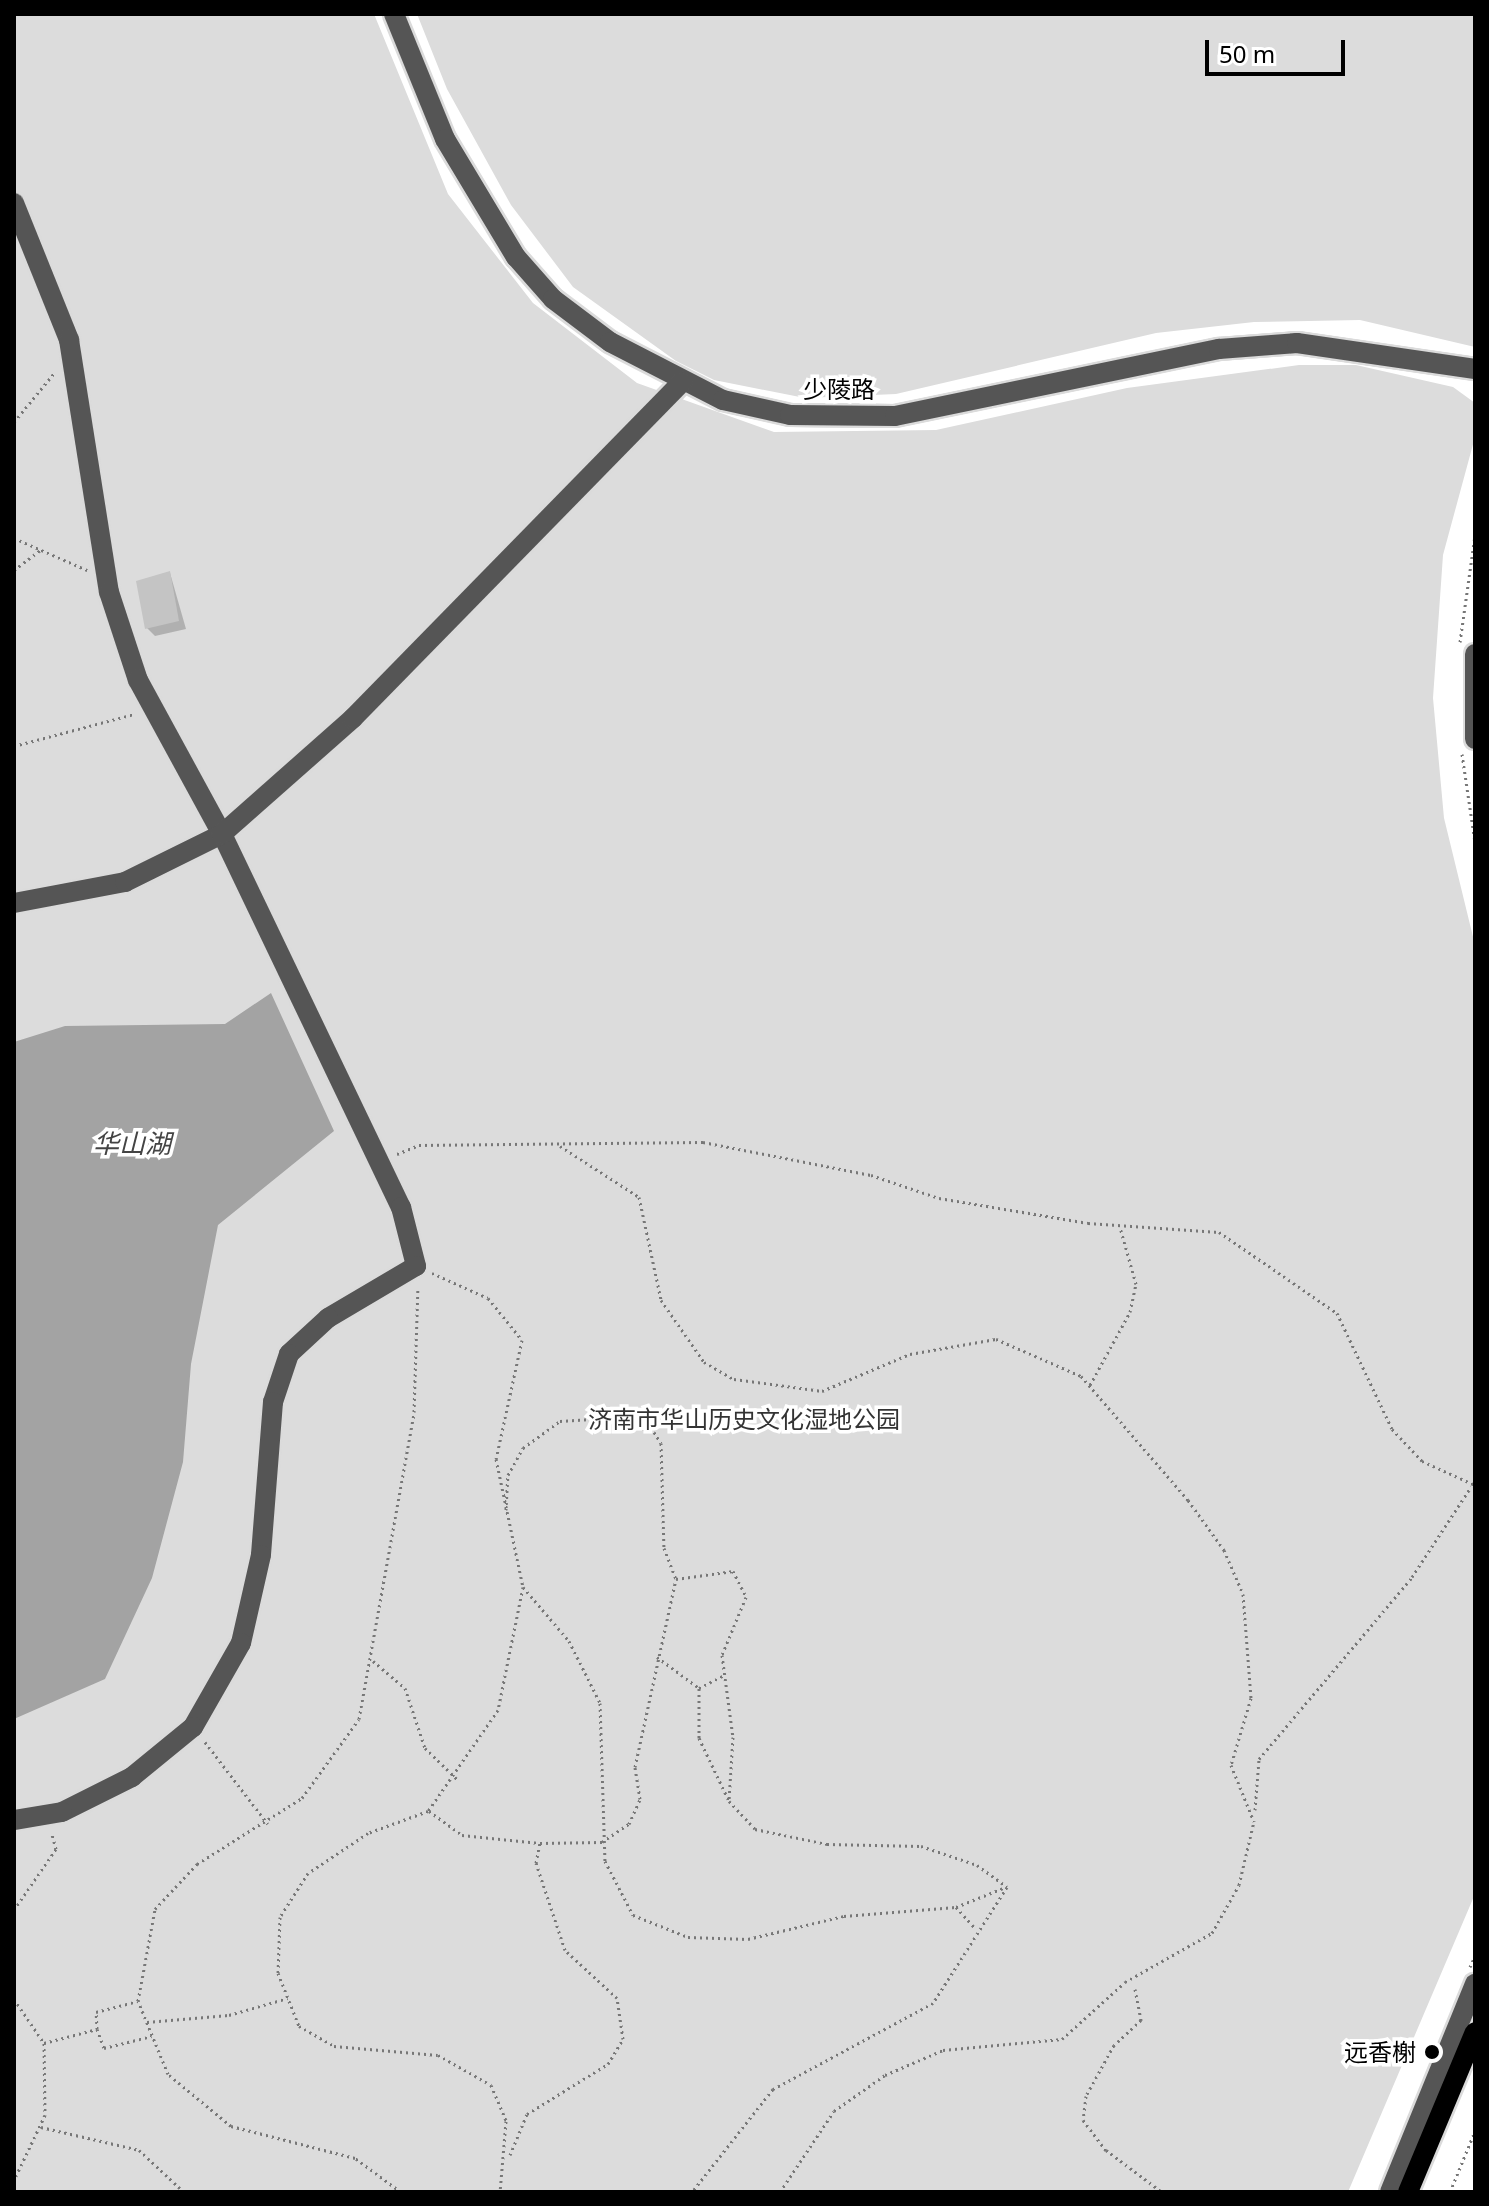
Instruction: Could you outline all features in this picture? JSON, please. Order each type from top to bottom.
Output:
[{"type":"main road","points":[[1408,2192],[1475,2032]]},
{"type":"street","name":"少陵路","points":[[394,14],[445,139],[516,257],[576,316],[682,382],[790,415],[895,416],[1219,349],[1297,343],[1475,369]]},
{"type":"street","points":[[14,203],[71,352],[108,579],[154,709],[222,834],[379,1161],[416,1266],[352,1302],[289,1354],[273,1402],[261,1555],[241,1643],[193,1727],[132,1777],[62,1812],[14,1820]]},
{"type":"street","points":[[14,903],[125,882],[222,834],[353,718],[682,382]]},
{"type":"street","points":[[1475,654],[1475,739]]},
{"type":"street","points":[[1390,2192],[1475,1984]]},
{"type":"path","points":[[14,422],[71,352]]},
{"type":"path","points":[[14,538],[108,579]]},
{"type":"path","points":[[14,570],[41,550]]},
{"type":"path","points":[[14,746],[154,709]]},
{"type":"path","points":[[379,1161],[419,1145],[560,1146],[703,1142],[871,1175],[939,1198],[1120,1227],[1219,1232],[1271,1261],[1337,1313],[1392,1429],[1422,1461],[1474,1485],[1412,1577],[1259,1759],[1255,1811],[1239,1885],[1212,1933],[1125,1982],[1062,2039],[943,2050],[885,2075],[834,2111],[780,2192]]},
{"type":"path","points":[[560,1146],[639,1197],[661,1300],[704,1362],[734,1379],[822,1391],[910,1354],[996,1339],[1090,1385],[1188,1500],[1224,1550],[1243,1594],[1251,1698],[1231,1765],[1240,1795],[1255,1811]]},
{"type":"path","points":[[1090,1385],[1130,1312],[1136,1284],[1120,1227]]},
{"type":"path","points":[[401,2192],[355,2158],[231,2126],[168,2074],[138,2001],[155,1909],[197,1864],[268,1824],[302,1798],[342,1751],[373,1661],[414,1412],[421,1322],[416,1266],[488,1298],[522,1340],[496,1459],[505,1517],[523,1587],[498,1710],[457,1779],[428,1811],[368,1833],[308,1873],[280,1917],[278,1973],[299,2026],[334,2046],[438,2055],[491,2085],[506,2121],[508,2158]]},
{"type":"path","points":[[428,1811],[462,1835],[540,1843],[602,1842],[629,1824],[640,1799],[635,1767],[676,1579],[664,1548],[661,1443],[654,1432],[608,1418],[560,1421],[523,1448],[508,1475],[505,1517]]},
{"type":"path","points":[[676,1579],[733,1571],[746,1597],[722,1655],[733,1737],[729,1801]]},
{"type":"path","points":[[523,1587],[569,1641],[600,1703],[602,1842],[633,1915],[688,1937],[748,1939],[844,1916],[956,1907],[1007,1887]]},
{"type":"path","points":[[657,1657],[699,1688]]},
{"type":"path","points":[[373,1661],[405,1688],[425,1748],[457,1779]]},
{"type":"path","points":[[699,1688],[724,1674]]},
{"type":"path","points":[[699,1688],[699,1738],[729,1801],[755,1829],[827,1844],[921,1846],[977,1865],[1007,1887]]},
{"type":"path","points":[[193,1727],[268,1824]]},
{"type":"path","points":[[14,1910],[56,1849],[48,1823]]},
{"type":"path","points":[[500,2192],[508,2158],[527,2114],[608,2064],[623,2039],[617,1998],[565,1950],[536,1863],[540,1843]]},
{"type":"path","points":[[692,2192],[773,2089],[933,2003],[976,1929],[1007,1887]]},
{"type":"path","points":[[956,1907],[976,1929]]},
{"type":"path","points":[[1135,1989],[1141,2020],[1114,2045],[1086,2096],[1083,2120],[1106,2150],[1162,2192]]},
{"type":"path","points":[[147,2022],[229,2015],[288,1998]]},
{"type":"path","points":[[14,1999],[44,2043],[41,2127],[14,2180]]},
{"type":"path","points":[[138,2001],[96,2012],[97,2029],[104,2048],[153,2036]]},
{"type":"path","points":[[44,2043],[97,2029]]},
{"type":"path","points":[[41,2127],[139,2150],[184,2192]]},
{"type":"path","points":[[1450,2192],[1475,2131]]},
{"type":"green space","name":"济南市华山历史文化湿地公园","points":[[14,14],[374,14],[448,194],[533,303],[637,383],[774,432],[936,430],[1127,388],[1299,365],[1356,365],[1453,387],[1475,403],[1475,437],[1443,555],[1433,698],[1444,818],[1475,945],[1475,1894],[1348,2192],[14,2192]]},
{"type":"green space","points":[[417,14],[1475,14],[1475,347],[1360,320],[1254,322],[1156,333],[896,394],[805,398],[714,380],[676,361],[573,287],[511,205],[447,89]]},
{"type":"water","name":"华山湖","points":[[271,993],[334,1131],[218,1225],[191,1364],[183,1462],[152,1578],[105,1679],[14,1719],[14,1042],[65,1026],[225,1024]]},
{"type":"building","points":[[170,571],[179,621],[145,629],[136,581]]},
{"type":"place","name":"远香榭","points":[[1432,2052]]}]
